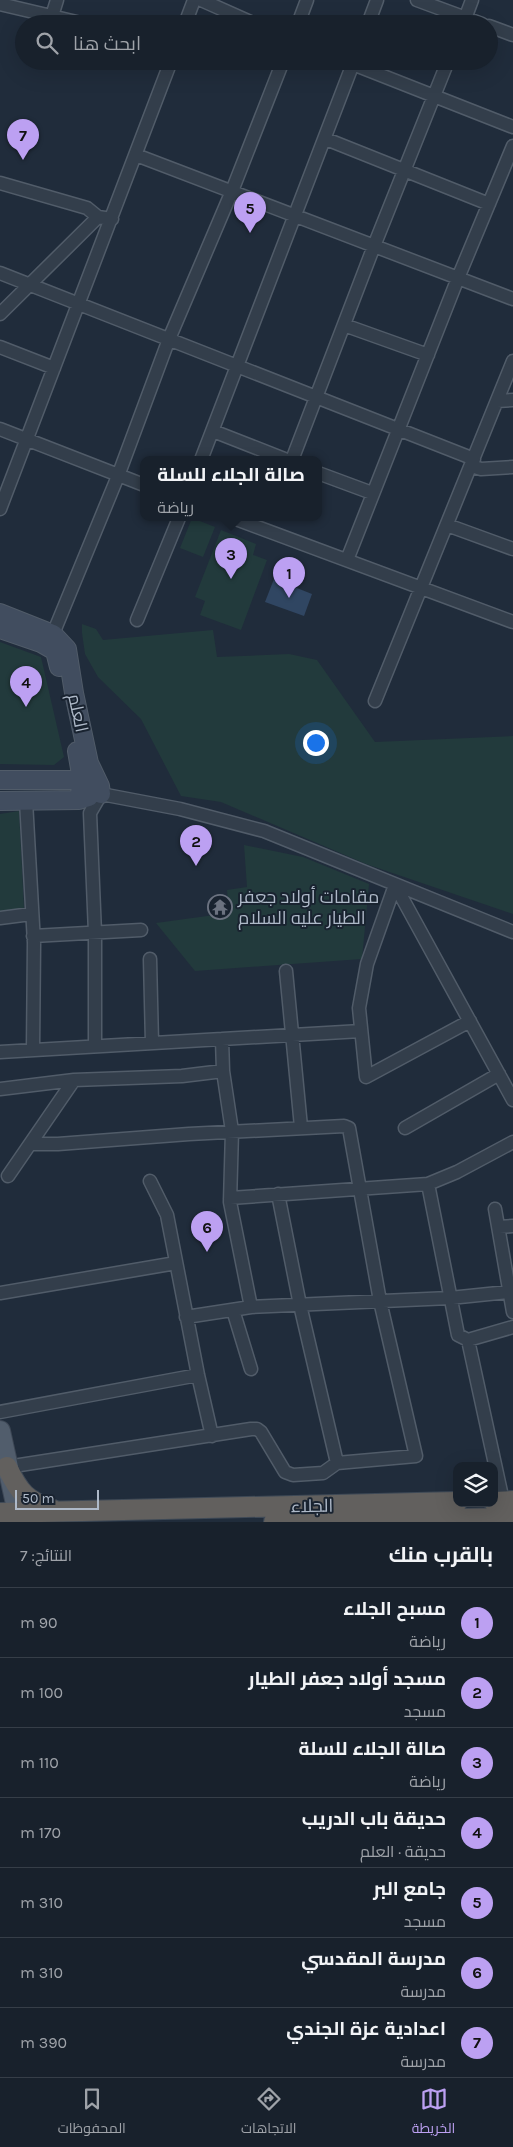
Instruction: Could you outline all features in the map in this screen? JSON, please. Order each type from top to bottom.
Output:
[{"type":"highway","points":[[7,1467],[23,1495],[39,1505],[60,1512]]},
{"type":"highway","name":"الجلاء","points":[[13,1516],[60,1512],[453,1502]]},
{"type":"highway","name":"الجلاء","points":[[274,1522],[321,1521],[506,1506]]},
{"type":"main road","points":[[0,613],[50,643]]},
{"type":"main road","points":[[0,629],[50,643]]},
{"type":"main road","name":"العلم","points":[[50,643],[66,692],[82,780],[79,800]]},
{"type":"main road","name":"العلم","points":[[50,643],[67,649],[89,763],[100,786],[101,794]]},
{"type":"main road","points":[[0,780],[82,780],[101,794]]},
{"type":"main road","points":[[0,801],[79,800],[101,794]]},
{"type":"main road","points":[[0,1431],[13,1516]]},
{"type":"street","points":[[52,15],[57,0]]},
{"type":"street","points":[[188,15],[194,0]]},
{"type":"street","points":[[201,0],[235,15]]},
{"type":"street","points":[[301,15],[307,0]]},
{"type":"street","points":[[371,15],[377,0]]},
{"type":"street","points":[[417,0],[451,15]]},
{"type":"street","points":[[466,15],[472,0]]},
{"type":"street","points":[[0,4],[48,15]]},
{"type":"street","points":[[498,29],[513,35]]},
{"type":"street","points":[[0,509],[168,70]]},
{"type":"street","points":[[50,643],[118,476],[169,339],[232,192],[279,70]]},
{"type":"street","points":[[203,456],[326,139],[348,70]]},
{"type":"street","points":[[371,70],[513,127]]},
{"type":"street","points":[[294,456],[374,246],[445,70]]},
{"type":"street","points":[[326,139],[489,204]]},
{"type":"street","points":[[346,560],[458,278],[513,146]]},
{"type":"street","points":[[136,155],[513,299]]},
{"type":"street","points":[[0,183],[87,208],[98,217],[112,219]]},
{"type":"street","points":[[0,314],[98,217]]},
{"type":"street","points":[[0,273],[399,430],[472,463],[481,469],[513,467]]},
{"type":"street","points":[[344,325],[428,355]]},
{"type":"street","points":[[0,347],[54,368]]},
{"type":"street","points":[[375,701],[513,361]]},
{"type":"street","points":[[497,401],[513,400]]},
{"type":"street","points":[[0,429],[140,484]]},
{"type":"street","points":[[213,431],[277,456]]},
{"type":"street","points":[[322,474],[372,493]]},
{"type":"street","points":[[137,620],[178,521]]},
{"type":"street","points":[[240,521],[513,622]]},
{"type":"street","points":[[266,530],[270,521]]},
{"type":"street","points":[[447,525],[513,550]]},
{"type":"street","points":[[95,1046],[95,933],[90,813],[101,794],[180,809],[264,831],[510,930],[513,944]]},
{"type":"street","points":[[26,801],[33,936],[33,1050]]},
{"type":"street","points":[[395,885],[513,1100]]},
{"type":"street","points":[[395,885],[367,964],[359,1008],[366,1077],[470,1021]]},
{"type":"street","points":[[0,918],[32,914]]},
{"type":"street","points":[[33,936],[141,930]]},
{"type":"street","points":[[150,959],[152,1043]]},
{"type":"street","points":[[286,970],[301,1127]]},
{"type":"street","points":[[0,1052],[362,1031]]},
{"type":"street","points":[[222,1039],[223,1072],[232,1132],[230,1198],[251,1307]]},
{"type":"street","points":[[0,1089],[74,1080],[223,1072]]},
{"type":"street","points":[[405,1128],[499,1074]]},
{"type":"street","points":[[8,1176],[74,1080]]},
{"type":"street","points":[[7,1467],[257,1429],[261,1432],[285,1472],[293,1475],[323,1473],[337,1463],[416,1456],[380,1301],[358,1188],[349,1128],[344,1126],[301,1127],[30,1144]]},
{"type":"street","points":[[230,1198],[428,1184],[457,1172],[513,1142]]},
{"type":"street","points":[[150,1181],[167,1215],[186,1317],[212,1436]]},
{"type":"street","points":[[428,1184],[458,1335],[468,1340],[513,1327]]},
{"type":"street","points":[[278,1194],[300,1305],[337,1463]]},
{"type":"street","points":[[495,1209],[513,1312]]},
{"type":"street","points":[[499,1227],[513,1226]]},
{"type":"street","points":[[0,1293],[176,1263]]},
{"type":"street","points":[[186,1317],[251,1307],[450,1298],[508,1292]]},
{"type":"street","points":[[233,1310],[251,1369]]},
{"type":"street","points":[[468,1340],[506,1506]]},
{"type":"street","points":[[0,1412],[198,1375]]},
{"type":"green space","points":[[191,521],[200,521],[215,527],[203,557],[180,548]]},
{"type":"green space","points":[[221,530],[256,544],[253,555],[267,560],[241,630],[200,615],[205,601],[195,597]]},
{"type":"green space","points":[[82,624],[96,629],[103,640],[213,630],[217,657],[289,654],[317,660],[375,742],[513,736],[513,914],[366,864],[221,802],[181,796],[141,719],[98,677],[85,654]]},
{"type":"green space","points":[[0,642],[41,657],[64,757],[54,765],[0,764]]},
{"type":"green space","points":[[19,811],[24,908],[0,913],[0,814]]},
{"type":"green space","points":[[244,845],[303,857],[369,884],[362,959],[195,971],[156,923],[229,913],[227,890],[247,887]]},
{"type":"water","points":[[274,579],[312,594],[304,616],[265,602]]},
{"type":"place","name":"اعدادية عزة الجندي","points":[[23,160]]},
{"type":"place","name":"جامع البر","points":[[250,233]]},
{"type":"place","name":"صالة الجلاء للسلة","points":[[231,579]]},
{"type":"place","name":"مسبح الجلاء","points":[[289,598]]},
{"type":"place","name":"حديقة باب الدريب","points":[[26,707]]},
{"type":"place","name":"مسجد أولاد جعفر الطيار","points":[[196,866]]},
{"type":"place","name":"مقامات أولاد جعفر الطيار عليه السلام","points":[[220,907]]},
{"type":"place","name":"مدرسة المقدسي","points":[[207,1252]]}]
